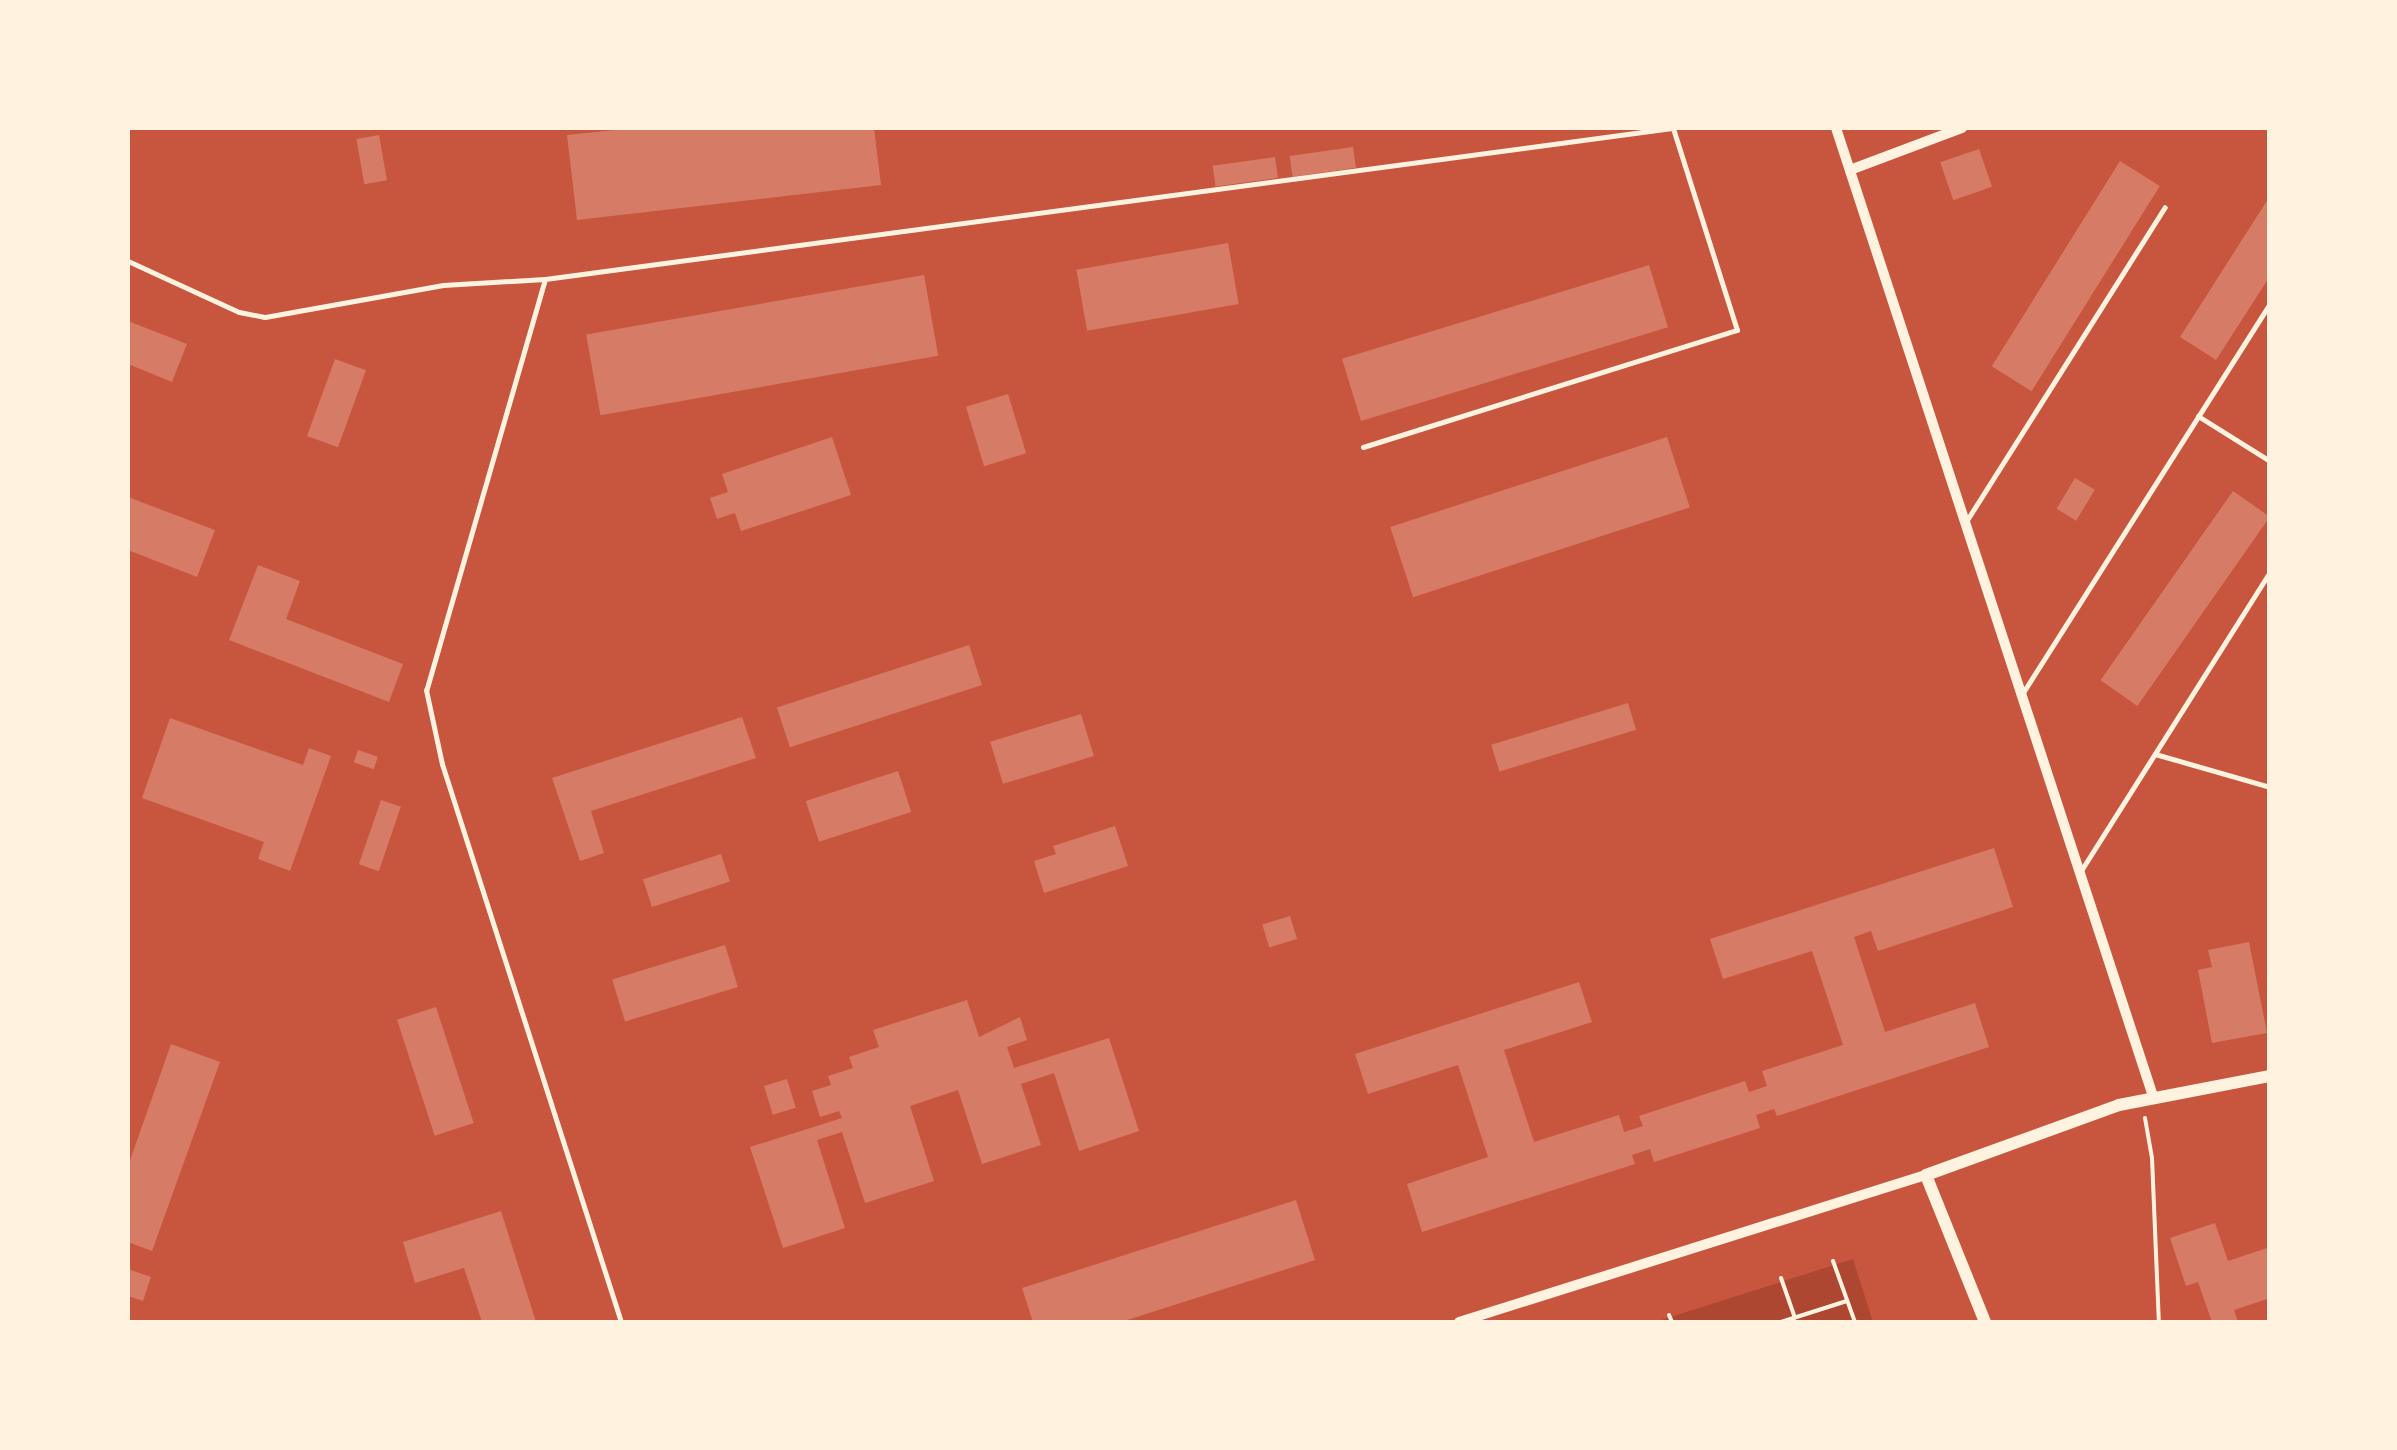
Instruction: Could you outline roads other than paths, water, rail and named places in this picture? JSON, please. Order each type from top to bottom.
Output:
[{"type":"street","points":[[1836,128],[2080,872],[2147,1097]]},
{"type":"street","points":[[1850,170],[1962,128]]},
{"type":"street","points":[[1459,1322],[1926,1175],[2147,1097],[2270,1076]]},
{"type":"street","points":[[1926,1175],[1985,1322]]},
{"type":"lane","points":[[128,262],[239,312],[266,317],[442,285],[545,280],[1673,128],[1737,330],[1363,446]]},
{"type":"lane","points":[[1966,522],[2165,207]]},
{"type":"lane","points":[[545,280],[426,690],[442,764],[620,1322]]},
{"type":"lane","points":[[2022,694],[2270,303]]},
{"type":"lane","points":[[2198,416],[2270,461]]},
{"type":"lane","points":[[2080,872],[2270,572]]},
{"type":"lane","points":[[2155,754],[2270,788]]},
{"type":"lane","points":[[2270,924],[2270,934]]}]
